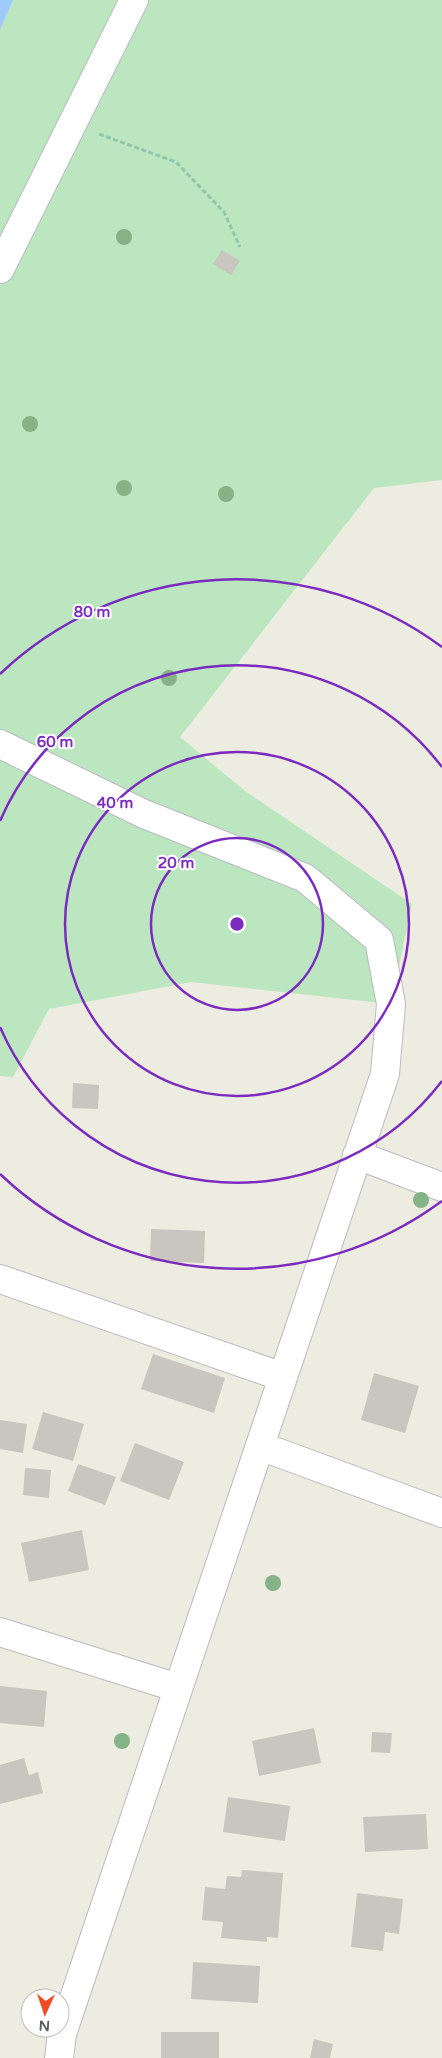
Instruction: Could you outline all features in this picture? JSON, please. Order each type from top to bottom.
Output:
[{"type":"street","points":[[0,269],[134,0]]},
{"type":"street","points":[[0,744],[144,814],[305,878],[379,940],[391,1004],[384,1074],[62,2034],[59,2058]]},
{"type":"street","points":[[357,1155],[442,1187]]},
{"type":"street","points":[[0,1279],[283,1378]]},
{"type":"street","points":[[260,1446],[442,1514]]},
{"type":"street","points":[[0,1632],[178,1688]]},
{"type":"path","points":[[72,124],[176,162],[224,212],[240,247]]},
{"type":"green space","points":[[13,0],[442,0],[442,480],[374,488],[180,737],[245,791],[412,904],[391,1004],[191,982],[49,1009],[13,1077],[0,1076],[0,30]]},
{"type":"water","points":[[0,0],[13,0],[0,30]]},
{"type":"building","points":[[222,250],[240,261],[231,275],[213,264]]},
{"type":"building","points":[[73,1083],[99,1085],[98,1109],[72,1108]]},
{"type":"building","points":[[151,1229],[205,1231],[204,1263],[150,1261]]},
{"type":"building","points":[[153,1354],[225,1378],[214,1413],[141,1389]]},
{"type":"building","points":[[374,1373],[419,1386],[405,1433],[361,1420]]},
{"type":"building","points":[[43,1412],[84,1424],[73,1461],[32,1449]]},
{"type":"building","points":[[0,1420],[27,1424],[23,1453],[0,1449]]},
{"type":"building","points":[[135,1443],[184,1462],[169,1500],[120,1481]]},
{"type":"building","points":[[78,1464],[116,1477],[105,1505],[68,1491]]},
{"type":"building","points":[[25,1468],[51,1470],[49,1498],[23,1495]]},
{"type":"building","points":[[82,1530],[89,1570],[29,1582],[21,1543]]},
{"type":"building","points":[[0,1686],[47,1691],[44,1727],[0,1723]]},
{"type":"building","points":[[314,1728],[321,1763],[259,1776],[252,1741]]},
{"type":"building","points":[[372,1732],[392,1733],[390,1753],[371,1752]]},
{"type":"building","points":[[24,1758],[29,1775],[38,1772],[43,1793],[0,1804],[0,1765]]},
{"type":"building","points":[[228,1797],[290,1806],[285,1841],[223,1832]]},
{"type":"building","points":[[426,1814],[428,1849],[365,1852],[363,1817]]},
{"type":"building","points":[[242,1870],[283,1873],[278,1938],[267,1937],[267,1942],[221,1938],[223,1922],[202,1920],[205,1887],[225,1889],[227,1876],[241,1877]]},
{"type":"building","points":[[357,1893],[403,1899],[399,1934],[385,1932],[383,1951],[351,1947]]},
{"type":"building","points":[[193,1962],[260,1966],[258,2003],[191,1999]]},
{"type":"building","points":[[161,2032],[219,2032],[219,2058],[161,2058]]},
{"type":"building","points":[[314,2039],[333,2044],[330,2058],[310,2058]]}]
